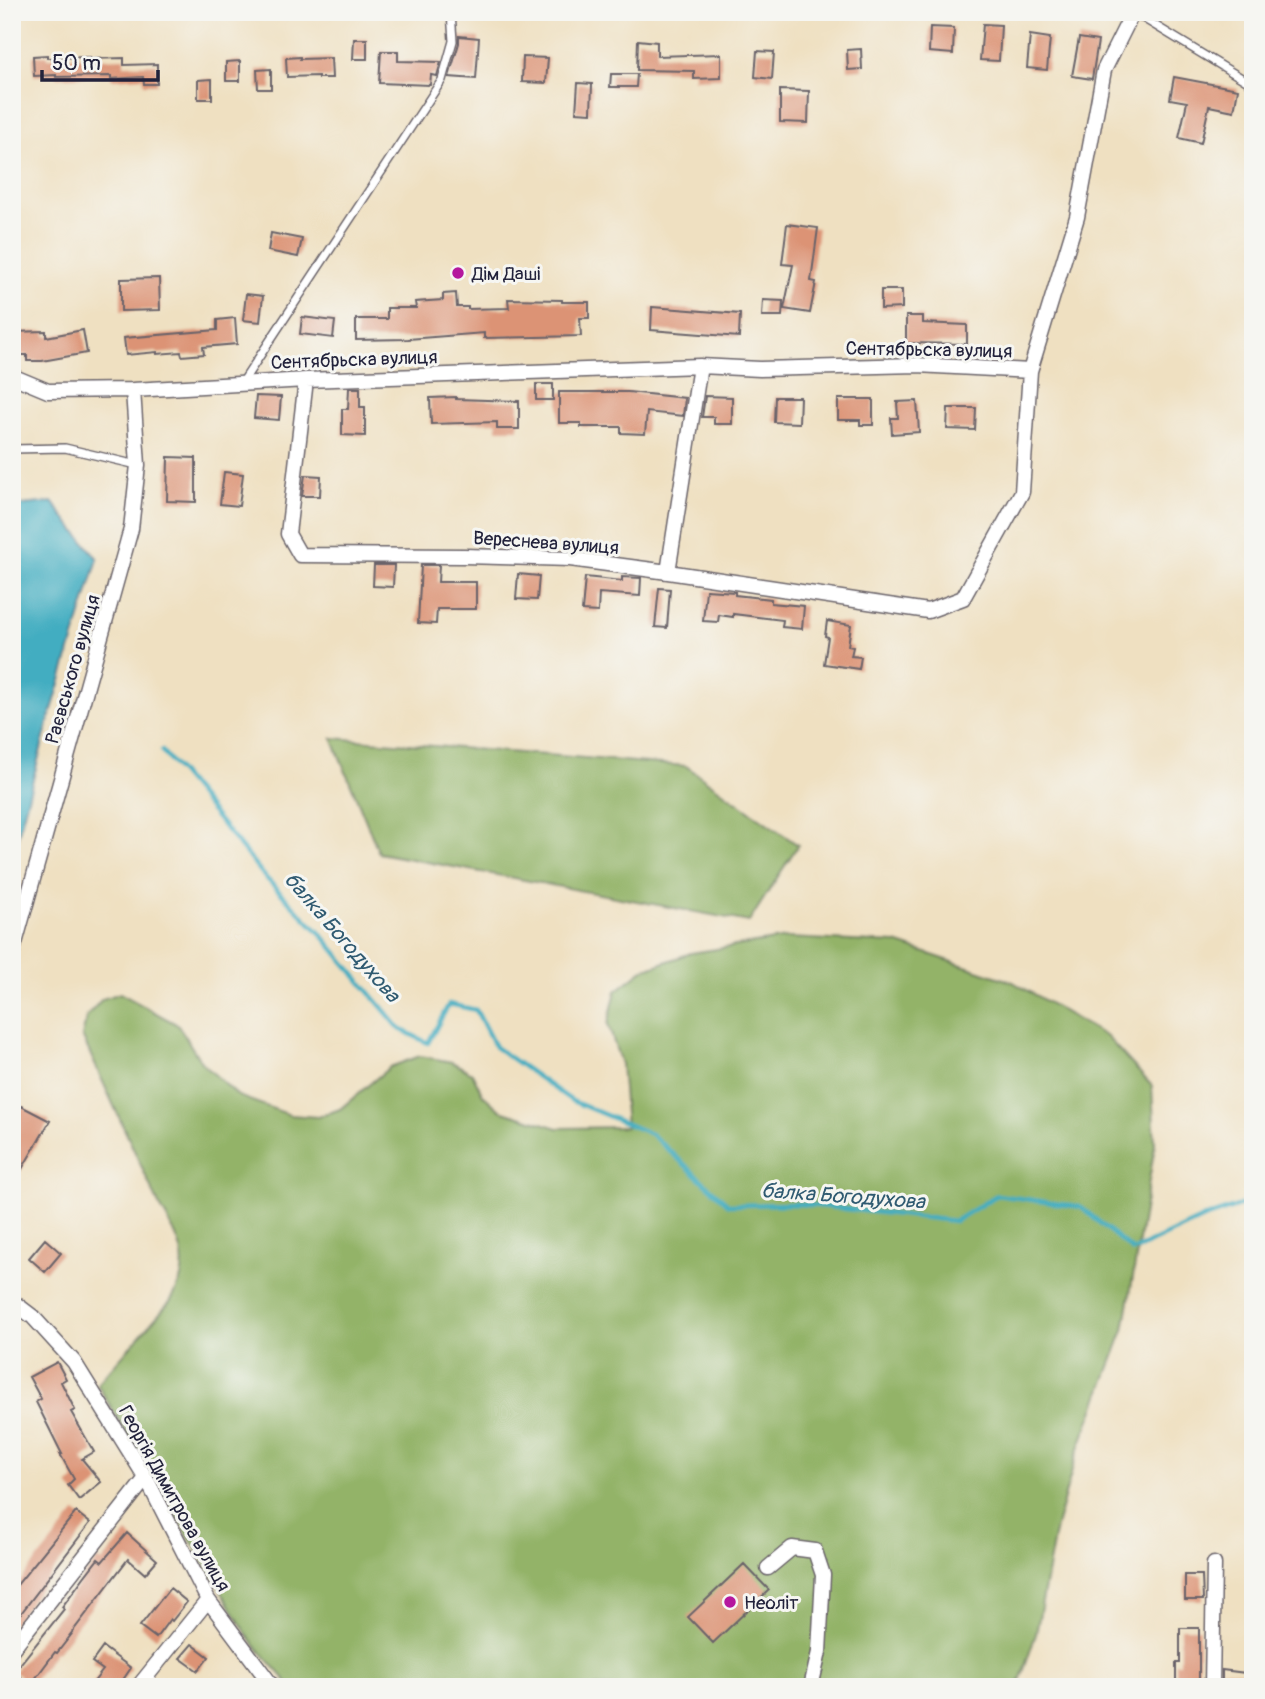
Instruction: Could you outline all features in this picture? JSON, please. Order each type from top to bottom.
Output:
[{"type":"street","points":[[1030,371],[1077,217],[1104,69],[1133,12]]},
{"type":"street","name":"Сентябрьска вулиця","points":[[12,376],[48,391],[133,390],[306,380],[700,366],[760,369],[917,365],[1030,371]]},
{"type":"street","points":[[668,572],[700,366]]},
{"type":"street","name":"Вереснева вулиця","points":[[306,380],[288,534],[300,555],[464,555],[569,559],[928,611],[963,598],[1022,492],[1030,371]]},
{"type":"street","name":"Раєвського вулиця","points":[[12,954],[131,529],[138,465],[133,390]]},
{"type":"street","name":"Георгія Димитрова вулиця","points":[[12,1301],[33,1317],[74,1363],[146,1478],[208,1600],[273,1687]]},
{"type":"street","points":[[12,1648],[146,1478]]},
{"type":"street","points":[[768,1568],[792,1548],[815,1551],[823,1575],[823,1588],[819,1652],[811,1687]]},
{"type":"street","points":[[1212,1687],[1214,1564]]},
{"type":"street","points":[[138,1687],[208,1600]]},
{"type":"lane","points":[[242,383],[442,80],[453,41],[451,12]]},
{"type":"lane","points":[[1133,12],[1253,85]]},
{"type":"lane","points":[[12,449],[65,448],[138,465]]},
{"type":"green space","points":[[332,738],[686,766],[798,845],[749,922],[379,853]]},
{"type":"green space","points":[[787,938],[896,943],[1013,982],[1107,1037],[1152,1086],[1155,1145],[1124,1330],[1076,1456],[1056,1527],[1036,1634],[1018,1687],[292,1687],[251,1641],[97,1384],[170,1302],[178,1288],[183,1263],[178,1240],[158,1203],[82,1036],[87,1016],[102,999],[120,993],[178,1025],[201,1062],[238,1096],[290,1115],[318,1117],[340,1109],[390,1067],[420,1056],[452,1062],[472,1073],[483,1095],[500,1110],[558,1128],[626,1127],[621,1064],[608,1024],[616,991],[643,970],[691,953]]},
{"type":"water","points":[[52,502],[98,559],[48,723],[12,858],[12,506]]},
{"type":"building","points":[[983,24],[1001,25],[999,61],[980,60]]},
{"type":"building","points":[[930,27],[954,28],[953,54],[929,52]]},
{"type":"building","points":[[1030,35],[1050,38],[1047,70],[1027,68]]},
{"type":"building","points":[[459,36],[479,38],[476,79],[449,77]]},
{"type":"building","points":[[1079,38],[1098,41],[1092,79],[1072,76]]},
{"type":"building","points":[[354,39],[367,39],[367,59],[353,59]]},
{"type":"building","points":[[638,40],[657,42],[657,56],[721,54],[721,78],[694,79],[694,71],[637,70]]},
{"type":"building","points":[[861,49],[862,69],[848,70],[847,50]]},
{"type":"building","points":[[381,51],[398,51],[398,61],[441,62],[437,76],[431,75],[430,85],[379,83]]},
{"type":"building","points":[[757,51],[774,52],[772,79],[755,77]]},
{"type":"building","points":[[47,55],[47,58],[124,58],[124,65],[157,64],[157,84],[144,84],[143,77],[111,79],[111,76],[34,76],[33,56]]},
{"type":"building","points":[[523,57],[548,58],[546,83],[522,82]]},
{"type":"building","points":[[286,58],[331,58],[332,78],[287,77]]},
{"type":"building","points":[[240,61],[240,81],[226,81],[226,62]]},
{"type":"building","points":[[271,69],[271,89],[258,89],[257,70]]},
{"type":"building","points":[[611,74],[637,74],[636,87],[610,87]]},
{"type":"building","points":[[1174,77],[1238,89],[1234,111],[1209,106],[1201,143],[1179,138],[1187,102],[1170,99]]},
{"type":"building","points":[[212,79],[212,99],[198,99],[198,80]]},
{"type":"building","points":[[578,83],[592,84],[591,113],[576,112]]},
{"type":"building","points":[[780,90],[809,91],[808,123],[780,122]]},
{"type":"building","points":[[787,224],[818,228],[811,281],[816,282],[810,313],[784,309],[793,265],[782,264]]},
{"type":"building","points":[[271,233],[302,239],[298,257],[268,251]]},
{"type":"building","points":[[159,278],[160,310],[121,311],[121,279]]},
{"type":"building","points":[[881,290],[902,290],[902,308],[881,309]]},
{"type":"building","points":[[456,293],[457,307],[468,309],[509,308],[508,299],[589,302],[589,318],[580,318],[581,336],[484,338],[484,333],[356,340],[356,319],[387,319],[387,308],[416,308],[415,302],[443,300],[443,294]]},
{"type":"building","points":[[246,294],[263,296],[260,322],[243,320]]},
{"type":"building","points":[[763,300],[783,301],[782,316],[762,316]]},
{"type":"building","points":[[652,307],[740,314],[739,337],[651,330]]},
{"type":"building","points":[[906,316],[923,316],[923,323],[967,325],[967,344],[906,343]]},
{"type":"building","points":[[302,317],[335,321],[333,338],[300,334]]},
{"type":"building","points":[[235,318],[237,344],[203,347],[204,354],[182,356],[181,352],[157,352],[126,355],[124,338],[217,330],[217,320]]},
{"type":"building","points":[[83,330],[87,353],[42,361],[27,361],[27,355],[12,355],[12,332],[46,331],[46,337]]},
{"type":"building","points":[[536,384],[553,384],[553,400],[536,400]]},
{"type":"building","points":[[349,388],[360,388],[360,407],[365,407],[365,436],[342,435],[342,409],[348,409]]},
{"type":"building","points":[[559,392],[628,392],[685,398],[683,416],[647,412],[645,434],[621,433],[621,427],[581,427],[581,423],[559,423]]},
{"type":"building","points":[[256,396],[281,397],[279,420],[254,418]]},
{"type":"building","points":[[705,396],[732,397],[732,424],[714,424],[714,417],[702,417]]},
{"type":"building","points":[[775,397],[800,397],[799,423],[774,422]]},
{"type":"building","points":[[430,398],[519,401],[519,429],[497,429],[497,422],[431,424]]},
{"type":"building","points":[[838,399],[873,399],[873,425],[860,425],[860,420],[838,420]]},
{"type":"building","points":[[917,401],[919,432],[892,434],[891,418],[898,418],[897,402]]},
{"type":"building","points":[[948,408],[976,408],[975,430],[947,429]]},
{"type":"building","points":[[168,457],[196,458],[196,502],[167,501]]},
{"type":"building","points":[[224,472],[243,474],[239,506],[220,504]]},
{"type":"building","points":[[305,475],[321,476],[320,496],[302,496]]},
{"type":"building","points":[[374,565],[394,565],[393,587],[373,586]]},
{"type":"building","points":[[421,565],[439,565],[438,582],[476,582],[476,609],[437,609],[436,624],[418,623]]},
{"type":"building","points":[[518,574],[539,576],[537,600],[516,599]]},
{"type":"building","points":[[585,577],[622,581],[622,577],[641,578],[640,596],[599,593],[598,612],[582,611]]},
{"type":"building","points":[[659,588],[670,589],[667,628],[655,627]]},
{"type":"building","points":[[706,590],[735,592],[735,595],[771,599],[771,603],[804,606],[802,629],[782,627],[783,620],[733,614],[733,617],[719,615],[718,622],[703,621]]},
{"type":"building","points":[[827,621],[851,625],[848,646],[853,647],[851,656],[861,657],[859,669],[824,664],[828,637],[825,636]]},
{"type":"building","points":[[21,1106],[50,1121],[12,1186],[12,1123]]},
{"type":"building","points":[[45,1239],[61,1253],[45,1272],[29,1258]]},
{"type":"building","points":[[57,1362],[66,1379],[61,1382],[75,1410],[71,1412],[94,1452],[82,1459],[101,1482],[79,1500],[68,1485],[74,1479],[36,1402],[41,1399],[29,1377]]},
{"type":"building","points":[[76,1512],[90,1523],[12,1625],[12,1591]]},
{"type":"building","points":[[127,1533],[157,1560],[145,1574],[128,1559],[29,1687],[13,1687],[21,1677],[14,1672],[64,1609],[62,1607],[84,1577],[98,1559],[102,1562]]},
{"type":"building","points":[[744,1564],[769,1590],[713,1643],[688,1617]]},
{"type":"building","points":[[1185,1575],[1202,1575],[1203,1600],[1185,1600]]},
{"type":"building","points":[[170,1588],[187,1602],[156,1638],[140,1626]]},
{"type":"building","points":[[1180,1628],[1199,1628],[1199,1682],[1176,1683],[1176,1663],[1180,1663]]},
{"type":"building","points":[[192,1644],[209,1657],[198,1671],[180,1658]]},
{"type":"building","points":[[103,1647],[131,1668],[118,1687],[90,1687],[103,1670],[92,1662]]},
{"type":"building","points":[[1222,1670],[1253,1674],[1253,1687],[1222,1687]]},
{"type":"waterway","name":"балка Богодухова","points":[[162,751],[266,878],[321,934],[400,1029],[428,1043],[449,1004],[476,1010],[495,1047],[572,1101],[651,1134],[729,1205],[800,1204],[955,1221],[997,1195],[1081,1207],[1133,1251],[1203,1218],[1244,1204],[1253,1209]]},
{"type":"place","name":"Дім Даші","points":[[458,273]]},
{"type":"place","name":"Неоліт","points":[[730,1602]]}]
